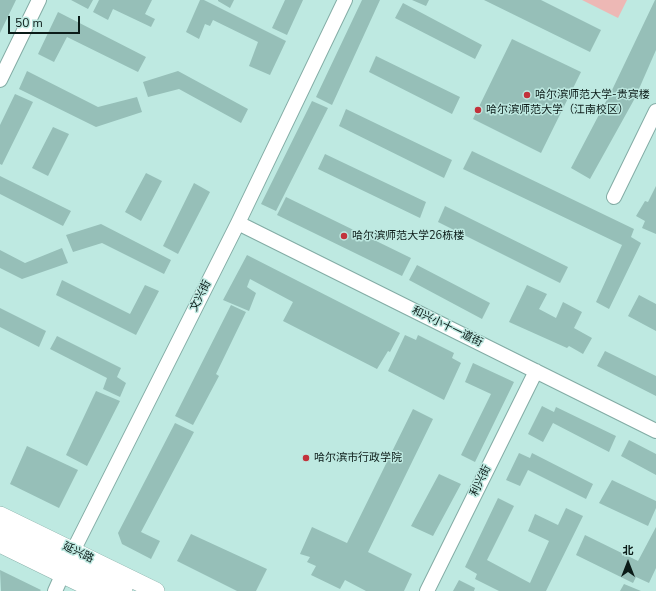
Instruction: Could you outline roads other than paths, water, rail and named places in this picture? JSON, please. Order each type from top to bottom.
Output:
[{"type":"main road","name":"延兴路","points":[[0,515],[67,563],[96,591]]},
{"type":"main road","points":[[0,530],[124,591]]},
{"type":"main road","name":"延兴路","points":[[0,544],[156,591]]},
{"type":"street","points":[[0,80],[39,0]]},
{"type":"street","name":"文兴街","points":[[55,591],[67,563],[238,223],[345,0]]},
{"type":"street","points":[[614,197],[656,111]]},
{"type":"street","name":"和兴小十一道街","points":[[238,223],[656,431]]},
{"type":"street","name":"利兴街","points":[[427,591],[536,371]]},
{"type":"place","name":"哈尔滨师范大学-贵宾楼","points":[[527,95]]},
{"type":"place","name":"哈尔滨师范大学（江南校区）","points":[[478,110]]},
{"type":"place","name":"哈尔滨师范大学26栋楼","points":[[344,236]]},
{"type":"place","name":"哈尔滨市行政学院","points":[[306,458]]}]
